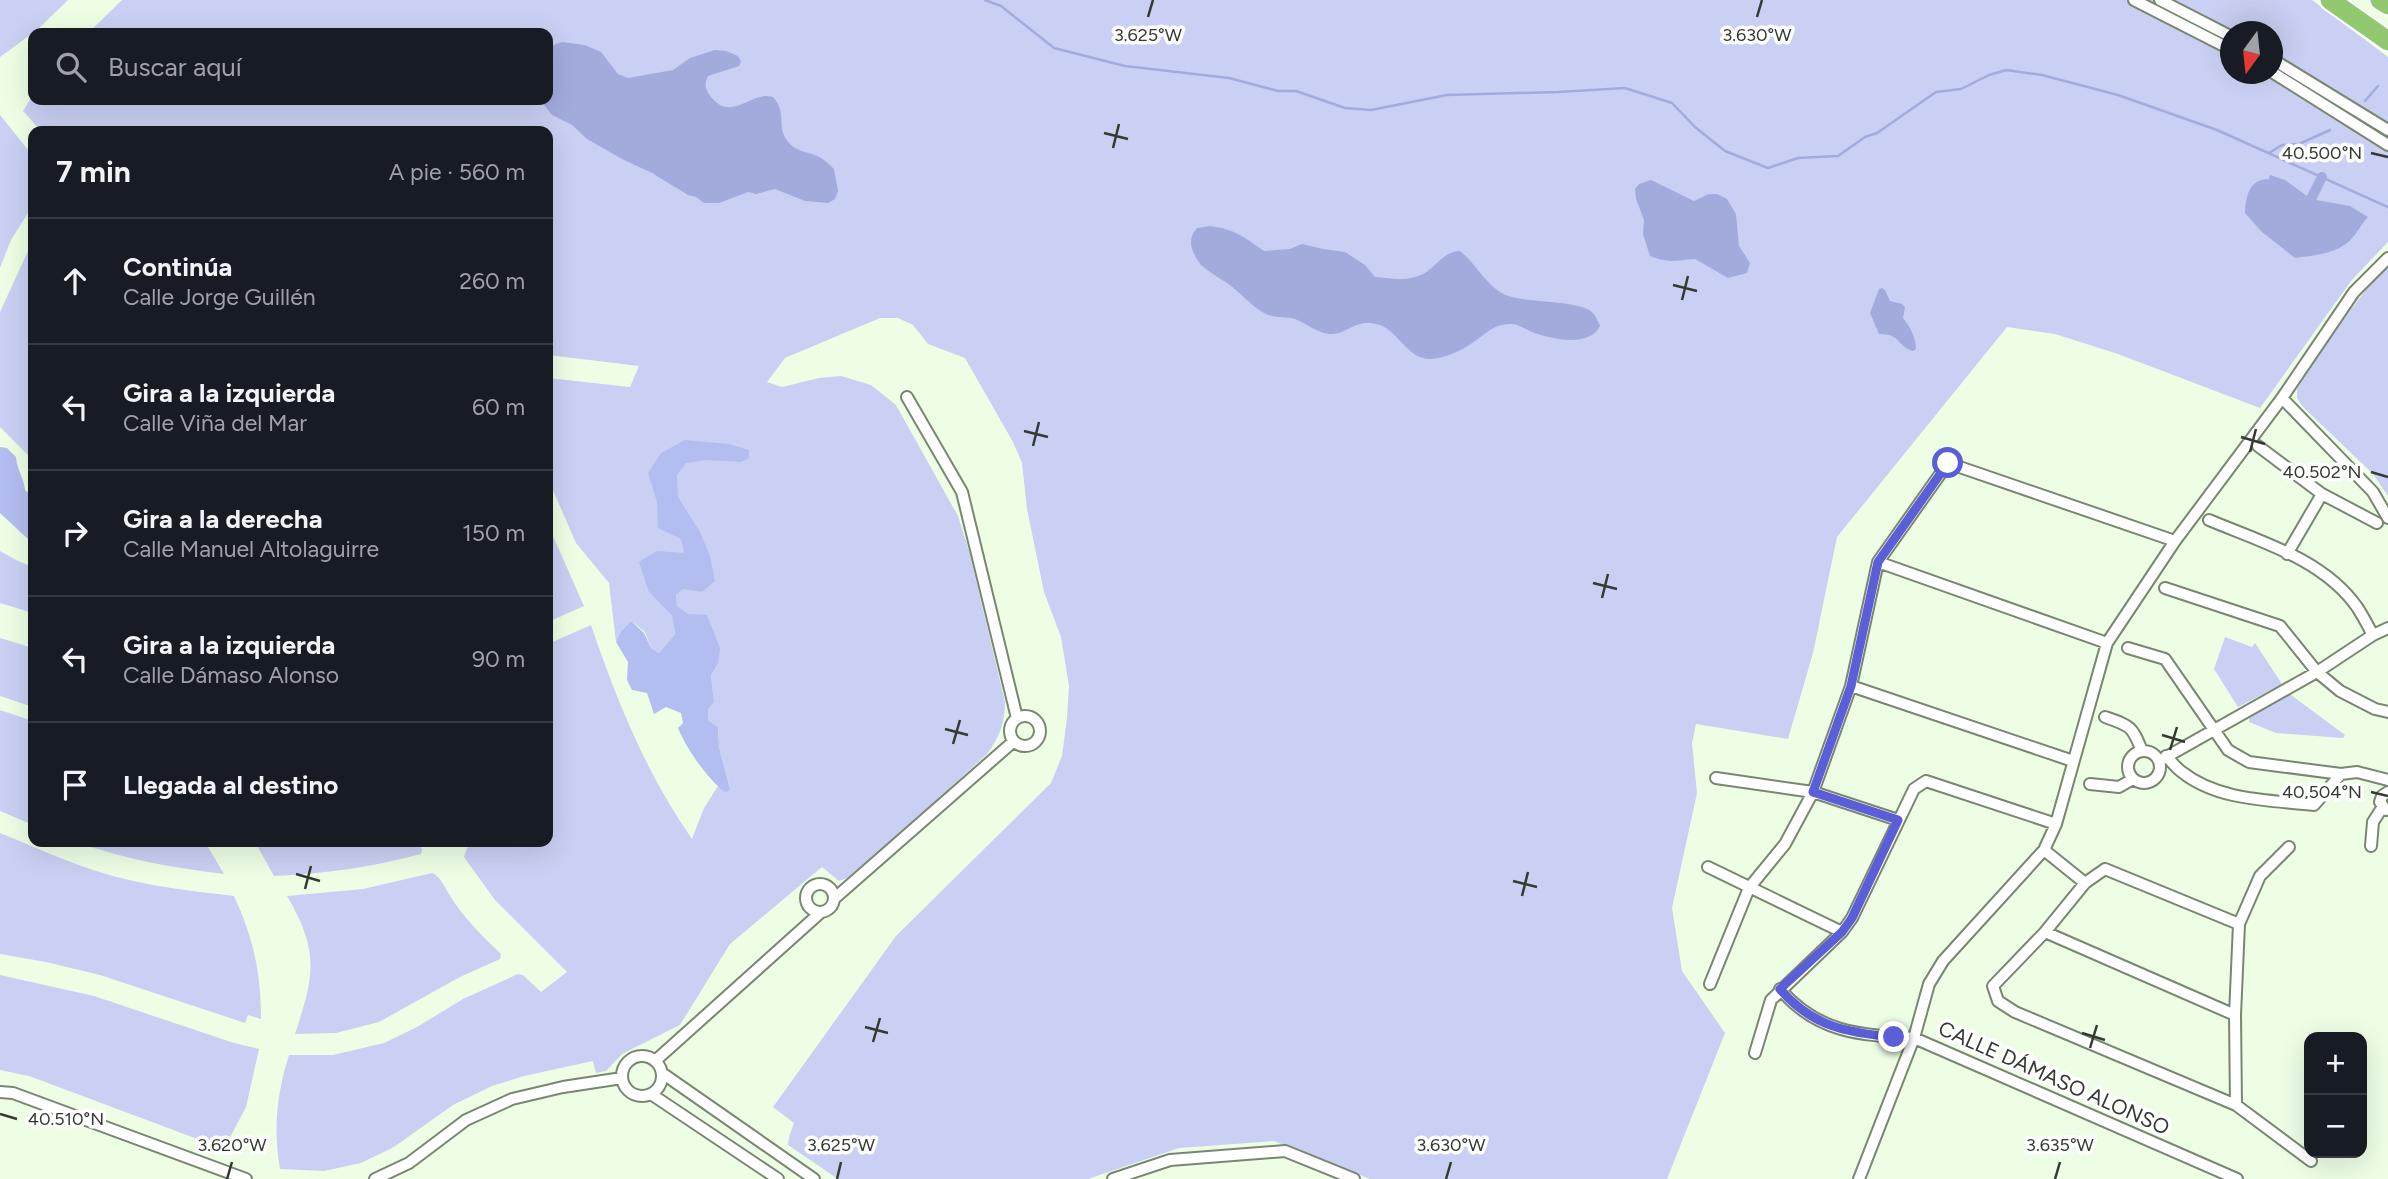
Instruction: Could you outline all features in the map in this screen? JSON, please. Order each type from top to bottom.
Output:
[{"type":"highway","points":[[2330,0],[2388,41]]},
{"type":"highway","points":[[2380,0],[2388,5]]},
{"type":"street","points":[[2134,0],[2220,43]]},
{"type":"street","points":[[2161,0],[2220,30]]},
{"type":"street","points":[[2283,65],[2388,130]]},
{"type":"street","points":[[2283,78],[2388,145]]},
{"type":"street","points":[[1859,1179],[1914,1038],[1929,984],[1943,961],[2044,850],[2056,824],[2107,643],[2175,541],[2282,398],[2354,292],[2388,258]]},
{"type":"street","points":[[907,397],[962,492],[1017,718]]},
{"type":"street","points":[[2282,398],[2373,492],[2388,518]]},
{"type":"street","points":[[2258,446],[2322,494],[2377,523]]},
{"type":"street","points":[[1710,984],[1748,888],[1785,844],[1813,792],[1851,686],[1878,562],[1948,463],[2175,541]]},
{"type":"street","points":[[2287,554],[2322,494]]},
{"type":"street","points":[[2209,520],[2307,562],[2343,591],[2357,607],[2373,635]]},
{"type":"street","points":[[1878,562],[2107,643]]},
{"type":"street","points":[[2165,587],[2280,626],[2317,672],[2340,691],[2375,709],[2388,712]]},
{"type":"street","points":[[2142,751],[2130,760],[2128,770],[2133,779],[2143,783],[2153,780],[2159,772],[2162,759],[2317,672],[2388,628]]},
{"type":"street","points":[[2128,648],[2165,659],[2228,750],[2249,762],[2342,774],[2357,772],[2388,780]]},
{"type":"street","points":[[1851,686],[2073,761]]},
{"type":"street","points":[[1017,718],[1032,718],[1040,730],[1033,744],[1023,746],[1014,741],[1010,729],[1017,718]]},
{"type":"street","points":[[2105,718],[2128,725],[2136,735],[2142,751]]},
{"type":"street","points":[[655,1060],[820,913],[830,909],[833,893],[853,881],[1014,741]]},
{"type":"street","points":[[2142,751],[2162,759],[2214,789],[2243,797],[2314,805],[2342,774]]},
{"type":"street","points":[[1716,778],[1813,792],[1898,820]]},
{"type":"street","points":[[2090,784],[2119,787],[2133,779]]},
{"type":"street","points":[[1755,1053],[1771,1000],[1842,932],[1852,918],[1914,789],[1926,782],[2056,824]]},
{"type":"street","points":[[2371,846],[2373,822],[2385,809],[2380,798],[2388,792]]},
{"type":"street","points":[[2236,1105],[2235,1015],[2239,924],[2260,876],[2289,847]]},
{"type":"street","points":[[2044,850],[2085,883]]},
{"type":"street","points":[[1708,867],[1842,932]]},
{"type":"street","points":[[2239,924],[2105,869],[2085,883],[2045,932],[1993,986],[1998,1001],[2015,1012],[2236,1105],[2311,1161]]},
{"type":"street","points":[[798,932],[804,918],[806,892],[813,884],[822,883],[833,893]]},
{"type":"street","points":[[805,901],[811,910],[820,913]]},
{"type":"street","points":[[2045,932],[2235,1015]]},
{"type":"street","name":"CALLE DÁMASO ALONSO","points":[[1780,989],[1807,1015],[1829,1027],[1879,1036],[1914,1038],[2236,1179]]},
{"type":"street","points":[[662,1073],[662,1082],[651,1094],[636,1095],[629,1091],[622,1078],[627,1063],[633,1058],[648,1057],[655,1060],[662,1073],[814,1179]]},
{"type":"street","points":[[375,1179],[409,1163],[466,1120],[512,1099],[563,1087],[622,1078]]},
{"type":"street","points":[[0,1092],[13,1093],[246,1179]]},
{"type":"street","points":[[651,1094],[778,1179]]},
{"type":"street","points":[[1113,1179],[1170,1160],[1286,1151],[1354,1179]]},
{"type":"shaded area","points":[[0,0],[68,0],[39,28],[28,28],[28,37],[0,57]]},
{"type":"shaded area","points":[[122,0],[2312,0],[2388,57],[2388,242],[2351,281],[2260,408],[2118,354],[2055,334],[2007,327],[1837,537],[1813,653],[1788,739],[1696,724],[1692,743],[1697,793],[1672,908],[1682,971],[1725,1033],[1667,1179],[1370,1179],[1274,1141],[1179,1148],[1088,1179],[838,1179],[788,1145],[794,1123],[773,1107],[896,936],[1051,783],[1062,756],[1069,686],[1061,637],[1044,592],[1027,509],[1022,463],[1013,442],[965,358],[928,344],[913,325],[898,318],[880,318],[785,358],[767,382],[782,387],[841,376],[871,385],[896,405],[958,516],[969,551],[1005,702],[1001,730],[987,754],[847,878],[839,881],[822,867],[730,944],[680,1025],[622,1054],[606,1071],[596,1073],[593,1061],[524,1076],[492,1086],[453,1105],[394,1147],[361,1163],[324,1171],[280,1169],[277,1111],[289,1055],[333,1055],[384,1043],[463,999],[518,974],[523,975],[541,992],[567,972],[495,900],[464,857],[468,847],[553,847],[553,642],[591,625],[634,736],[660,788],[692,839],[704,808],[718,786],[724,791],[730,787],[719,747],[718,727],[708,720],[708,710],[714,702],[711,675],[677,606],[676,594],[684,554],[649,592],[672,616],[675,634],[659,653],[651,648],[645,632],[631,621],[621,631],[616,642],[609,583],[576,543],[553,490],[553,379],[630,387],[639,366],[553,356],[553,126],[36,126],[23,111],[28,103],[553,105],[553,28],[93,28]]},
{"type":"shaded area","points":[[562,42],[585,45],[601,52],[618,74],[628,78],[673,70],[690,58],[715,50],[738,56],[741,61],[739,66],[708,76],[706,89],[709,94],[719,104],[727,107],[765,96],[773,97],[780,108],[783,134],[790,144],[821,158],[834,169],[838,191],[835,199],[828,203],[805,201],[775,189],[756,194],[748,192],[719,203],[704,203],[688,195],[587,139],[572,125],[552,115],[544,105],[553,105],[553,45]]},
{"type":"shaded area","points":[[0,115],[28,150],[28,213],[11,240],[0,268]]},
{"type":"shaded area","points":[[2270,175],[2285,180],[2311,199],[2350,206],[2368,217],[2342,247],[2327,253],[2295,258],[2262,232],[2245,213],[2246,201],[2253,185],[2269,179]]},
{"type":"shaded area","points":[[1651,180],[1694,201],[1709,194],[1717,194],[1727,199],[1736,214],[1739,246],[1750,263],[1747,273],[1728,278],[1695,259],[1668,261],[1650,256],[1635,189],[1639,184]]},
{"type":"shaded area","points":[[1210,226],[1233,232],[1264,251],[1290,249],[1302,244],[1345,252],[1365,265],[1375,277],[1411,278],[1428,271],[1449,254],[1460,251],[1504,294],[1520,299],[1586,308],[1600,326],[1588,337],[1569,340],[1540,335],[1506,324],[1492,329],[1460,350],[1431,359],[1410,351],[1393,333],[1380,325],[1364,323],[1336,334],[1325,333],[1295,319],[1264,313],[1201,265],[1193,251],[1192,237],[1197,228]]},
{"type":"shaded area","points":[[28,251],[28,455],[0,427],[0,312]]},
{"type":"shaded area","points":[[2388,264],[2388,496],[2373,474],[2302,406],[2297,398],[2297,389],[2351,309]]},
{"type":"shaded area","points":[[1882,288],[1890,301],[1905,307],[1903,318],[1914,336],[1916,349],[1913,351],[1892,336],[1879,334],[1870,313],[1879,289]]},
{"type":"shaded area","points":[[685,440],[729,444],[749,450],[749,458],[741,462],[708,460],[686,463],[677,475],[678,497],[700,532],[710,556],[715,581],[702,592],[683,589],[676,594],[677,606],[688,614],[707,615],[720,648],[718,663],[711,675],[714,702],[708,710],[708,720],[718,727],[719,747],[730,788],[724,792],[704,771],[686,745],[678,728],[683,723],[681,713],[666,707],[654,714],[647,693],[632,690],[627,680],[628,662],[616,642],[621,631],[631,621],[644,633],[651,648],[659,653],[675,634],[672,616],[649,592],[639,562],[657,551],[684,553],[681,539],[658,528],[657,502],[648,473],[661,453]]},
{"type":"shaded area","points":[[0,447],[7,448],[16,457],[28,493],[28,539],[0,513]]},
{"type":"shaded area","points":[[553,536],[584,606],[553,620]]},
{"type":"shaded area","points":[[0,551],[28,565],[28,611],[0,603]]},
{"type":"shaded area","points":[[2225,637],[2252,647],[2255,643],[2282,684],[2238,707],[2214,669]]},
{"type":"shaded area","points":[[0,638],[28,646],[28,705],[0,696]]},
{"type":"shaded area","points":[[2287,692],[2345,735],[2343,738],[2276,733],[2249,722],[2249,715]]},
{"type":"shaded area","points":[[0,710],[28,719],[28,823],[0,811]]},
{"type":"shaded area","points":[[0,833],[28,844],[28,847],[35,847],[106,874],[169,888],[234,896],[255,955],[261,1019],[248,1015],[245,1023],[100,975],[0,954]]},
{"type":"shaded area","points":[[92,847],[208,847],[224,874],[186,869]]},
{"type":"shaded area","points":[[258,847],[421,847],[422,850],[421,854],[366,866],[274,876]]},
{"type":"shaded area","points":[[432,873],[440,879],[466,918],[501,954],[500,959],[460,977],[379,1022],[336,1033],[295,1034],[310,980],[310,964],[305,933],[287,896],[363,889]]},
{"type":"shaded area","points":[[0,975],[94,996],[259,1049],[246,1107],[224,1149],[29,1076],[0,1070]]},
{"type":"waterway","points":[[985,0],[1001,6],[1054,48],[1125,66],[1229,78],[1278,91],[1296,91],[1345,108],[1371,110],[1447,95],[1625,88],[1672,103],[1695,127],[1725,151],[1768,168],[1798,158],[1838,156],[1936,92],[1961,89],[2006,70],[2042,75],[2118,95],[2217,130],[2388,207]]},
{"type":"waterway","points":[[2365,101],[2378,86]]},
{"type":"waterway","points":[[2269,153],[2282,145],[2299,144],[2330,130]]},
{"type":"waterway","points":[[2311,199],[2322,177]]},
{"type":"route","points":[[1894,1037],[1829,1027],[1807,1015],[1780,989],[1842,932],[1852,918],[1898,820],[1813,792],[1851,686],[1878,562],[1948,463]]}]
